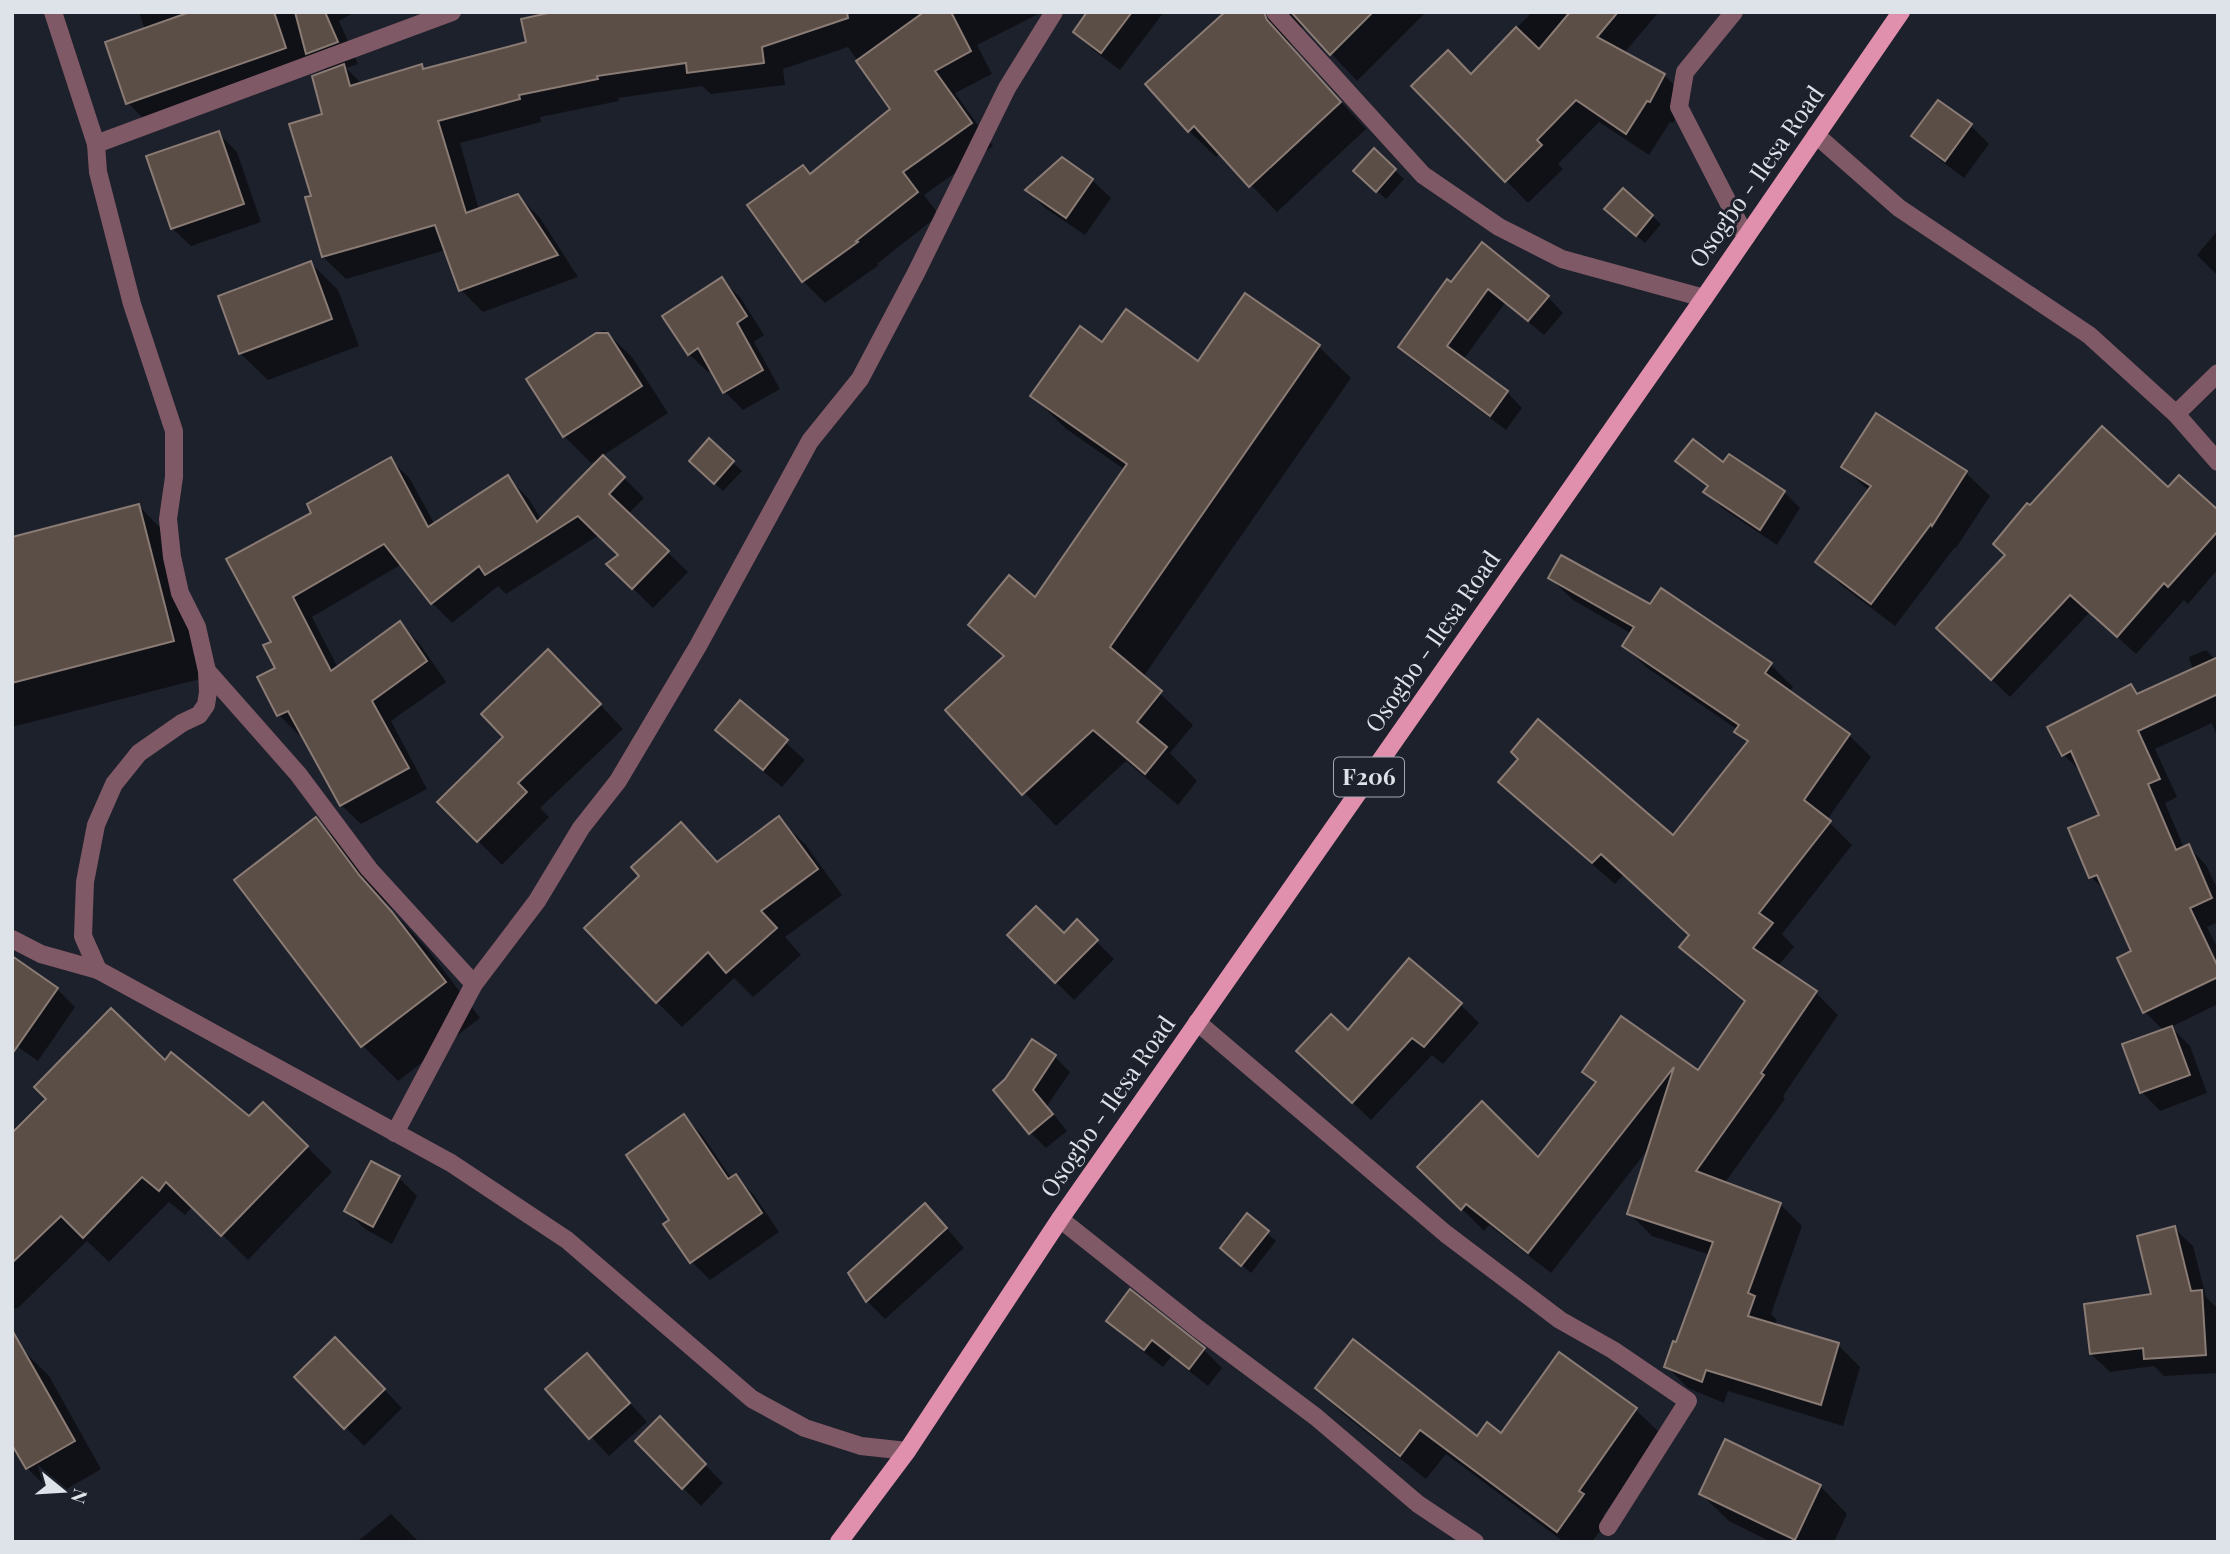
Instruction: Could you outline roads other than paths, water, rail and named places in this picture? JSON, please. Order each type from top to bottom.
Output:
[{"type":"main road","name":"Osogbo - Ilesa Road","points":[[839,1542],[907,1451],[1060,1219],[1704,298],[1900,12]]},
{"type":"street","points":[[53,12],[96,144],[97,172],[132,304],[174,431],[174,477],[168,519],[172,557],[180,593],[197,627],[208,692],[199,715],[182,723],[139,752],[114,784],[96,825],[85,882],[83,936],[98,970]]},
{"type":"street","points":[[96,144],[452,12]]},
{"type":"street","points":[[395,1133],[474,984],[537,901],[581,828],[618,781],[698,646],[810,441],[860,380],[1007,88],[1054,12]]},
{"type":"street","points":[[1275,12],[1423,175],[1499,227],[1562,259],[1704,298]]},
{"type":"street","points":[[1734,12],[1685,72],[1679,107],[1746,237]]},
{"type":"street","points":[[1816,135],[1899,208],[2089,335],[2176,414],[2218,462]]},
{"type":"street","points":[[2176,414],[2218,373]]},
{"type":"street","points":[[206,671],[298,774],[369,869],[474,984]]},
{"type":"street","points":[[12,939],[41,954],[98,970],[451,1163],[567,1240],[752,1399],[805,1428],[861,1446],[907,1451]]},
{"type":"street","points":[[1197,1022],[1457,1242],[1560,1320],[1613,1350],[1688,1401],[1608,1527]]},
{"type":"street","points":[[1060,1219],[1197,1328],[1316,1417],[1418,1504],[1475,1542]]}]
